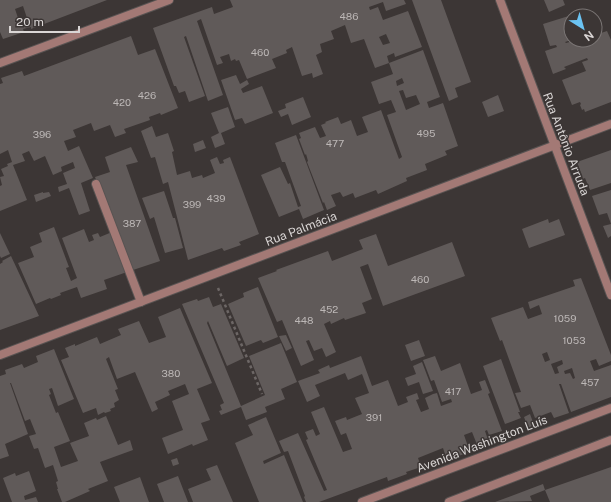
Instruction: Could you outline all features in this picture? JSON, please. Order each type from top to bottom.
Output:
[{"type":"street","points":[[0,63],[169,0]]},
{"type":"street","name":"Rua Antônio Arruda","points":[[500,0],[611,295]]},
{"type":"street","name":"Rua Palmácia","points":[[0,355],[611,124]]},
{"type":"street","points":[[96,184],[141,302]]},
{"type":"street","name":"Avenida Washington Luís","points":[[362,502],[372,500],[611,408]]},
{"type":"street","points":[[449,502],[611,440]]},
{"type":"path","points":[[213,275],[262,394]]},
{"type":"building","points":[[0,0],[107,0],[31,29],[31,27],[23,29],[24,32],[3,39],[0,32]],"holes":[[[23,6],[27,18],[19,21],[15,9]]]},
{"type":"building","points":[[230,0],[404,0],[406,4],[386,11],[383,2],[369,7],[370,10],[378,7],[383,20],[408,11],[422,47],[395,57],[394,53],[387,56],[389,63],[375,68],[364,39],[351,43],[345,25],[331,31],[334,39],[320,44],[322,52],[316,55],[323,74],[313,78],[312,73],[302,76],[292,47],[286,50],[287,53],[272,59],[276,68],[247,79],[239,60],[236,61],[235,59],[231,61],[229,54],[220,57],[223,63],[217,65],[201,19],[197,21],[223,95],[208,101],[186,36],[184,37],[205,96],[189,102],[185,91],[179,93],[176,86],[174,86],[153,28],[212,7],[214,14],[233,7]],"holes":[[[386,34],[390,43],[383,45],[379,37]]]},
{"type":"building","points":[[412,0],[441,0],[471,82],[455,88],[458,97],[449,101]]},
{"type":"building","points":[[544,0],[563,0],[565,5],[549,12]]},
{"type":"building","points":[[563,18],[563,48],[603,48],[603,32],[607,31],[611,40],[611,102],[585,112],[584,109],[582,110],[580,102],[572,105],[562,80],[586,71],[582,62],[588,60],[587,58],[564,67],[566,69],[553,74],[545,51],[557,47],[556,45],[550,46],[543,24]]},
{"type":"building","points":[[131,36],[138,55],[155,49],[178,108],[161,115],[160,113],[149,117],[150,120],[124,129],[126,133],[115,137],[110,125],[94,131],[91,123],[73,130],[76,137],[64,141],[68,151],[79,146],[93,178],[81,183],[90,211],[79,215],[69,188],[59,192],[58,187],[67,184],[63,173],[75,168],[73,162],[61,167],[62,171],[53,175],[45,156],[34,161],[29,151],[22,154],[25,161],[13,165],[27,200],[0,211],[0,186],[2,185],[0,177],[4,176],[1,169],[8,166],[7,164],[12,162],[8,150],[0,154],[0,84],[3,83],[1,78],[22,71],[24,76]]},
{"type":"building","points":[[423,50],[440,97],[427,102],[429,108],[443,103],[458,146],[445,151],[447,155],[425,164],[427,170],[406,178],[407,181],[378,194],[376,190],[355,198],[353,193],[343,197],[340,192],[331,195],[336,206],[327,210],[307,162],[306,154],[305,155],[299,139],[301,138],[299,133],[315,127],[320,138],[326,136],[321,125],[338,117],[341,124],[351,120],[357,136],[368,132],[362,117],[381,110],[399,159],[402,157],[387,115],[396,112],[391,100],[379,104],[371,82],[393,74],[389,63]],"holes":[[[402,78],[404,83],[397,86],[396,81]],[[403,90],[406,98],[416,95],[420,104],[406,110],[399,91]]]},
{"type":"building","points":[[236,75],[240,84],[247,80],[249,84],[241,89],[243,93],[262,86],[273,113],[245,124],[242,118],[235,120],[221,80]]},
{"type":"building","points":[[498,95],[504,111],[488,117],[482,102]]},
{"type":"building","points":[[303,97],[311,117],[292,125],[288,114],[281,117],[278,111],[286,108],[285,104]]},
{"type":"building","points":[[228,107],[235,127],[221,133],[225,144],[215,148],[211,137],[219,133],[211,113]]},
{"type":"building","points":[[152,126],[156,137],[168,133],[174,151],[172,152],[177,175],[190,171],[192,178],[202,175],[203,178],[215,173],[210,160],[217,157],[220,164],[224,163],[223,160],[230,157],[259,234],[239,242],[241,245],[224,251],[222,248],[188,260],[168,182],[163,184],[155,157],[151,158],[141,131]]},
{"type":"building","points":[[296,135],[324,210],[303,219],[299,209],[279,217],[261,175],[280,167],[288,184],[290,183],[298,207],[301,206],[285,162],[282,162],[275,143]]},
{"type":"building","points":[[203,140],[206,148],[195,152],[193,144]]},
{"type":"building","points":[[131,147],[138,162],[126,165],[160,261],[130,271],[95,177],[110,172],[105,157]]},
{"type":"building","points":[[611,150],[611,183],[590,190],[585,178],[583,179],[577,162]]},
{"type":"building","points":[[611,190],[611,224],[607,213],[599,215],[592,196]]},
{"type":"building","points":[[164,191],[173,218],[175,218],[183,248],[165,253],[154,217],[150,219],[142,198]]},
{"type":"building","points":[[49,192],[51,196],[36,202],[34,195]]},
{"type":"building","points":[[548,219],[549,223],[559,219],[565,235],[529,248],[522,229]]},
{"type":"building","points":[[611,224],[611,236],[608,238],[603,226]]},
{"type":"building","points":[[54,227],[69,267],[66,268],[71,281],[77,278],[62,238],[84,229],[89,242],[94,240],[92,235],[98,233],[100,237],[112,232],[127,272],[104,280],[107,289],[81,298],[77,287],[60,293],[61,295],[36,304],[18,263],[34,257],[30,247],[42,242],[39,233]]},
{"type":"building","points":[[0,233],[10,254],[1,258],[0,256]]},
{"type":"building","points":[[376,234],[388,266],[452,242],[465,276],[383,306],[368,264],[360,267],[372,299],[362,303],[366,313],[345,320],[344,318],[331,324],[330,321],[324,324],[336,352],[326,357],[322,348],[314,351],[309,340],[306,341],[314,360],[301,366],[282,320],[277,322],[258,278],[328,251],[332,261],[363,249],[359,240]]},
{"type":"building","points":[[11,256],[39,316],[0,330],[0,264],[3,262],[2,261]]},
{"type":"building","points":[[581,278],[611,355],[611,361],[599,366],[596,359],[590,361],[594,371],[611,365],[611,397],[571,412],[561,384],[559,384],[569,413],[554,418],[551,412],[535,418],[530,405],[521,408],[515,393],[521,392],[502,340],[500,341],[491,318],[523,307],[528,319],[542,314],[539,305],[530,309],[528,302],[575,286],[573,280]],"holes":[[[547,352],[550,360],[545,362],[542,354]],[[562,360],[563,364],[557,367],[559,373],[555,374],[551,364]],[[572,368],[575,378],[573,379],[570,373],[565,374],[564,371]]]},
{"type":"building","points":[[258,287],[278,337],[263,343],[261,340],[246,346],[228,304],[244,297],[243,293]]},
{"type":"building","points":[[209,297],[213,307],[221,304],[244,358],[227,366],[208,321],[207,323],[241,406],[265,395],[249,356],[281,343],[297,382],[281,389],[285,399],[265,407],[267,412],[246,420],[241,407],[221,415],[219,411],[222,410],[220,405],[224,403],[182,304]]},
{"type":"building","points":[[180,308],[212,383],[197,389],[210,420],[201,423],[208,440],[193,446],[192,444],[168,454],[162,438],[183,430],[172,401],[189,394],[185,384],[168,391],[170,395],[155,402],[158,409],[152,412],[135,372],[117,379],[109,357],[106,359],[118,389],[115,390],[119,400],[114,403],[115,407],[110,409],[111,411],[98,415],[96,408],[83,413],[61,360],[69,357],[65,348],[75,344],[75,346],[97,337],[100,344],[121,335],[118,329],[139,321],[149,343],[166,337],[158,317]]},
{"type":"building","points":[[286,335],[292,348],[286,351],[279,336]]},
{"type":"building","points":[[419,340],[425,356],[411,361],[405,345]]},
{"type":"building","points":[[54,349],[74,399],[58,406],[52,388],[49,389],[51,394],[49,395],[56,413],[58,412],[70,441],[54,447],[61,467],[78,461],[70,443],[89,436],[84,423],[96,418],[97,420],[106,416],[118,445],[130,440],[133,450],[100,462],[108,481],[88,489],[90,491],[65,502],[62,502],[57,489],[56,482],[58,481],[53,465],[45,468],[38,448],[34,449],[29,436],[36,434],[30,419],[25,421],[11,383],[28,434],[5,444],[9,456],[0,459],[0,376],[6,374],[5,370],[22,364],[24,368],[38,362],[36,356]]},
{"type":"building","points":[[361,356],[372,386],[388,380],[398,406],[408,402],[406,397],[417,393],[419,399],[416,400],[421,412],[429,409],[425,398],[433,394],[437,393],[441,406],[452,402],[451,399],[442,402],[434,380],[431,381],[423,360],[435,356],[441,371],[460,363],[471,394],[482,390],[479,382],[485,380],[490,393],[488,394],[502,431],[489,435],[487,430],[485,431],[489,443],[478,447],[472,432],[464,435],[470,452],[447,460],[443,448],[418,458],[421,467],[406,472],[407,474],[388,481],[387,477],[319,502],[306,502],[288,451],[284,452],[279,441],[298,433],[324,491],[327,490],[306,440],[308,439],[305,432],[313,429],[316,436],[320,434],[311,412],[324,407],[343,452],[352,449],[346,433],[341,435],[335,421],[346,417],[347,420],[362,414],[355,398],[369,393],[362,374],[348,380],[345,373],[315,385],[320,396],[307,402],[298,381],[320,373],[318,370],[329,365],[330,368]]},
{"type":"building","points":[[501,359],[521,418],[505,424],[483,366]]},
{"type":"building","points":[[422,362],[433,391],[423,394],[419,382],[408,386],[405,378],[416,374],[413,366]]},
{"type":"building","points":[[530,414],[534,425],[528,428],[524,417]]},
{"type":"building","points":[[266,417],[281,453],[263,461],[264,464],[284,455],[303,502],[259,502],[235,443],[253,435],[248,425]]},
{"type":"building","points":[[177,458],[179,464],[173,466],[171,460]]},
{"type":"building","points":[[217,465],[233,502],[193,502],[188,489],[211,480],[206,469]]},
{"type":"building","points":[[611,467],[611,502],[550,502],[545,490]]},
{"type":"building","points":[[29,471],[36,491],[24,496],[25,500],[36,497],[38,502],[12,502],[3,478],[15,473],[16,476]]},
{"type":"building","points":[[178,476],[188,502],[164,502],[157,484]]},
{"type":"building","points":[[140,477],[149,502],[120,502],[114,487]]},
{"type":"building","points":[[543,484],[545,490],[530,496],[532,501],[495,502]]}]
